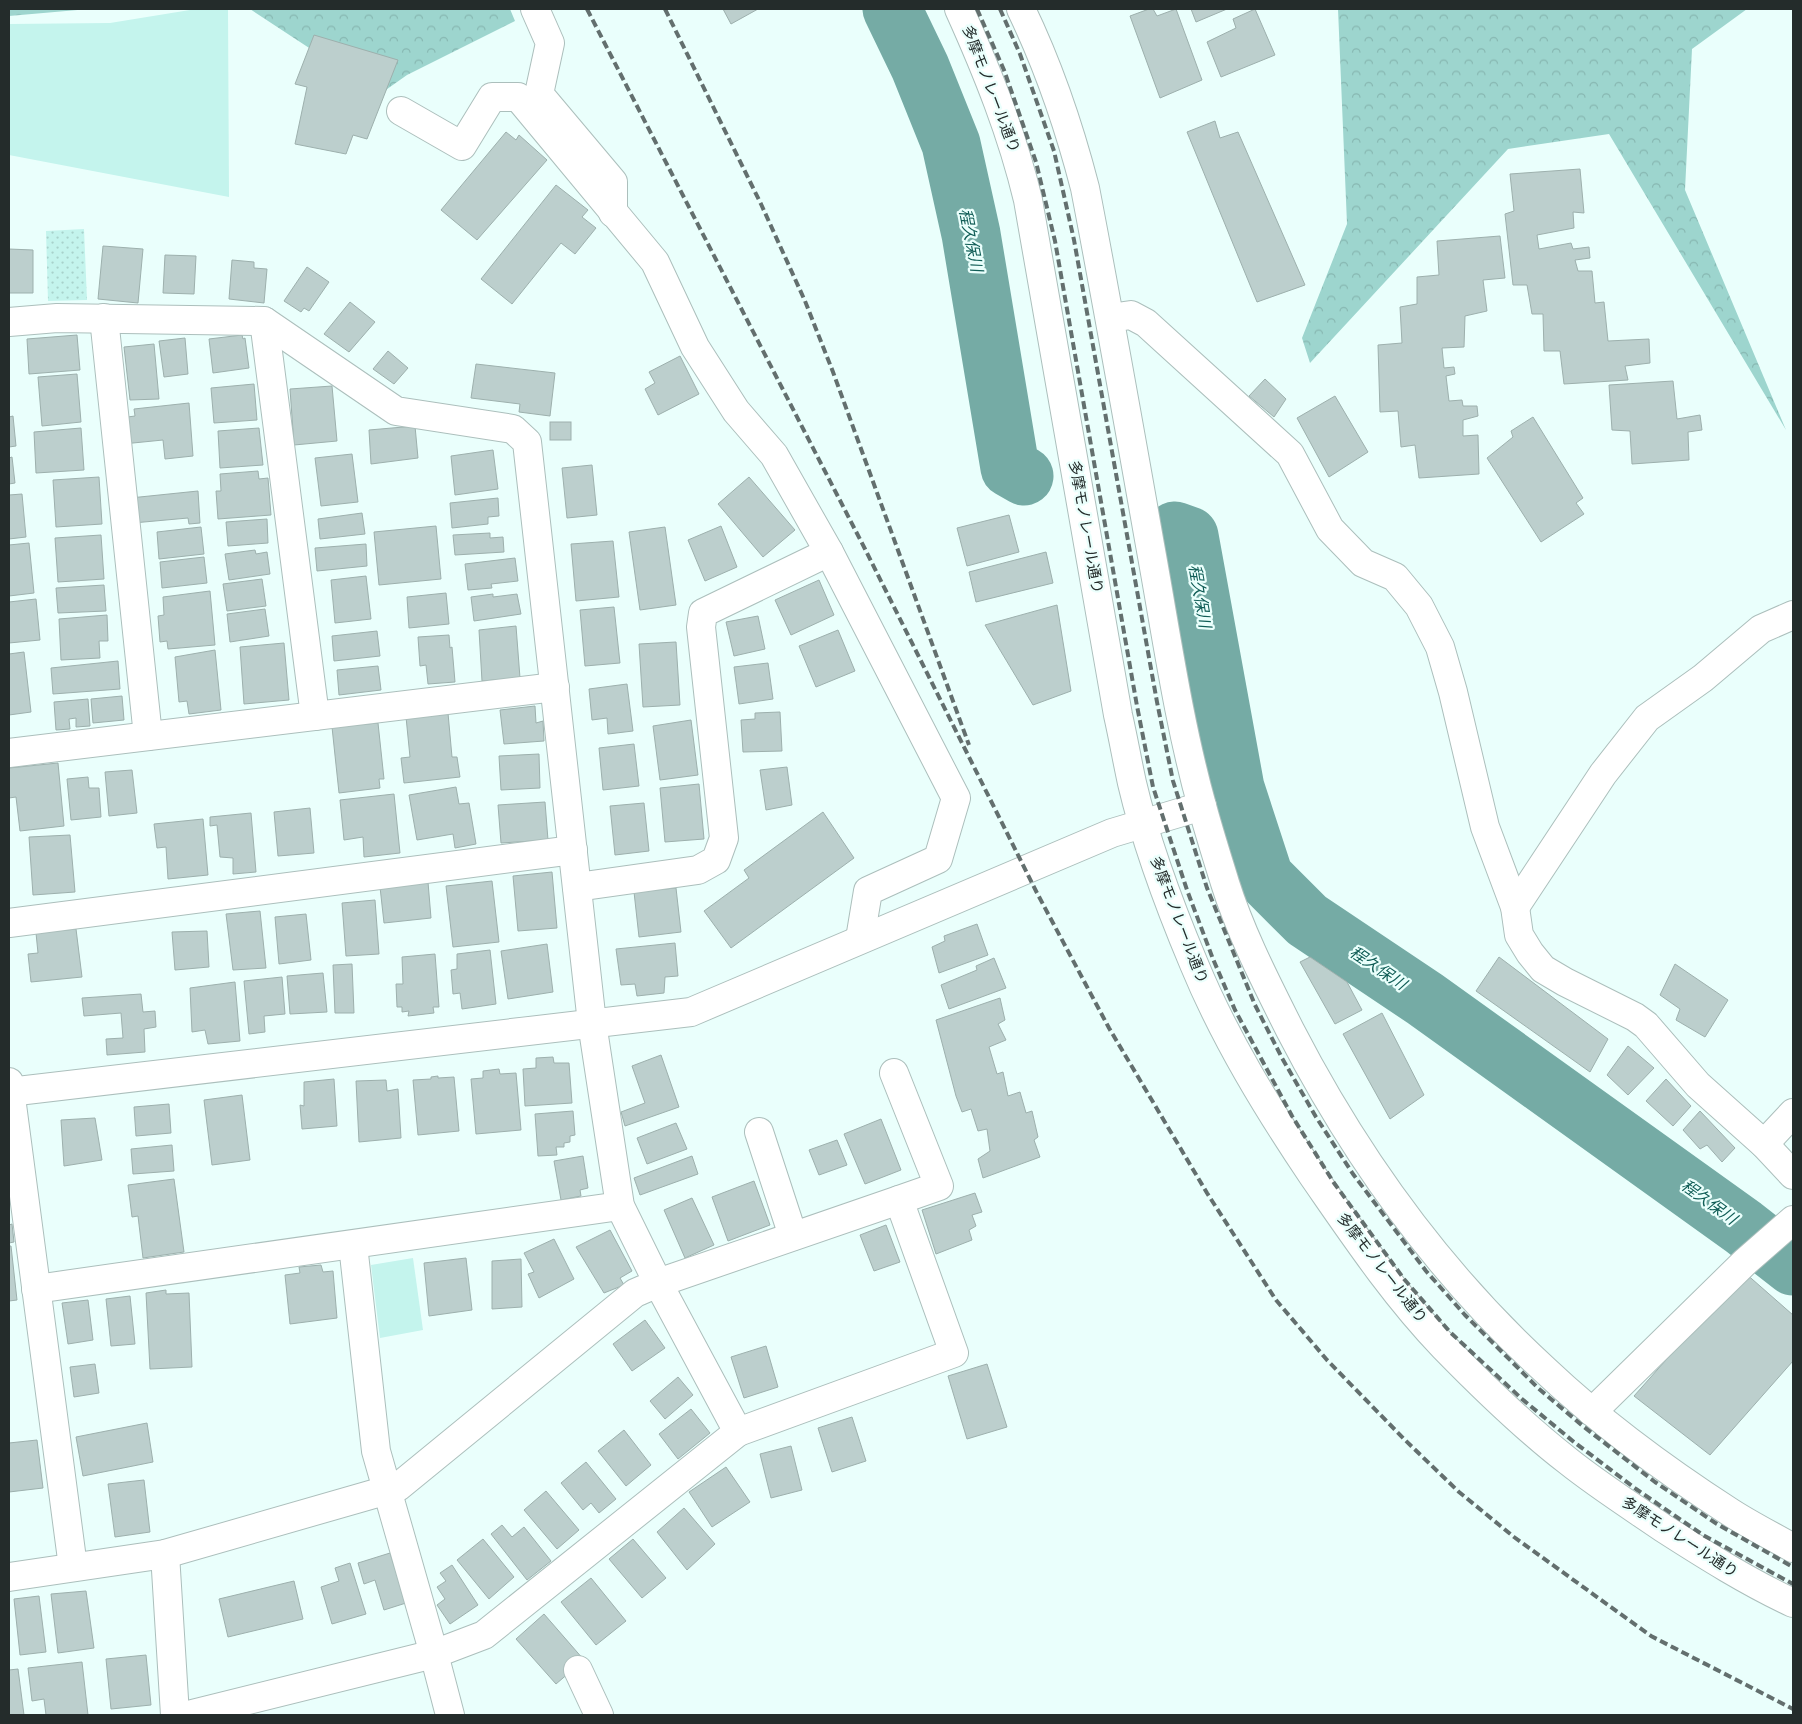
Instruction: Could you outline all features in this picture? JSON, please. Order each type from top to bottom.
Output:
[{"type":"street","points":[[535,9],[550,43],[539,94],[613,182],[613,213]]},
{"type":"street","name":"多摩モノレール通り","points":[[959,9],[1003,114],[1018,159],[1028,200],[1118,715],[1132,784],[1143,824],[1175,917],[1194,966],[1219,1020],[1252,1081],[1286,1136],[1358,1241],[1395,1290],[1443,1346],[1511,1412],[1567,1460],[1634,1509],[1702,1554],[1793,1603]]},
{"type":"street","points":[[1021,9],[1056,90],[1074,144],[1085,188],[1110,318],[1178,704],[1202,806],[1226,887],[1249,944],[1272,993],[1305,1058],[1334,1109],[1371,1166],[1441,1262],[1485,1311],[1544,1370],[1592,1412],[1662,1465],[1733,1514],[1793,1548]]},
{"type":"street","points":[[401,110],[462,146],[492,97],[518,97],[655,262],[695,347],[736,411],[774,455],[829,552],[956,798],[938,859],[868,891],[860,939]]},
{"type":"street","points":[[1110,318],[1131,315],[1146,323],[1290,454],[1330,529],[1363,563],[1396,577],[1419,606],[1440,646],[1453,692],[1485,827],[1514,907],[1519,935],[1530,953],[1543,969],[1635,1017],[1646,1025],[1698,1085],[1764,1144],[1793,1175]]},
{"type":"street","points":[[9,322],[56,318],[264,321],[396,412],[513,429],[527,442],[592,1024],[620,1206],[658,1284],[738,1432]]},
{"type":"street","points":[[104,318],[148,736]]},
{"type":"street","points":[[264,321],[315,716]]},
{"type":"street","points":[[577,887],[698,870],[716,860],[724,838],[701,627],[703,613],[829,552]]},
{"type":"street","points":[[1514,907],[1603,774],[1647,718],[1703,678],[1761,629],[1793,616]]},
{"type":"street","points":[[9,753],[555,687]]},
{"type":"street","points":[[73,1567],[9,1089],[691,1012],[1112,834],[1202,806]]},
{"type":"street","points":[[9,923],[573,850]]},
{"type":"street","points":[[9,1576],[165,1554],[398,1486],[636,1293],[939,1186],[894,1073]]},
{"type":"street","points":[[1764,1144],[1793,1113]]},
{"type":"street","points":[[758,1132],[793,1236]]},
{"type":"street","points":[[188,1715],[434,1654],[484,1635],[738,1432],[954,1353],[899,1200]]},
{"type":"street","points":[[36,1289],[620,1206]]},
{"type":"street","points":[[1592,1412],[1745,1262],[1787,1227]]},
{"type":"street","points":[[352,1245],[376,1451],[450,1715]]},
{"type":"street","points":[[165,1554],[175,1715]]},
{"type":"street","points":[[578,1670],[599,1715]]},
{"type":"green space","points":[[9,9],[89,9],[9,16]]},
{"type":"green space","points":[[196,9],[228,9],[229,197],[9,155],[9,24],[110,23]]},
{"type":"green space","points":[[250,9],[510,9],[515,21],[407,75],[356,111],[329,61]]},
{"type":"green space","points":[[1338,9],[1747,9],[1692,49],[1685,190],[1786,430],[1609,134],[1508,149],[1310,363],[1302,338],[1347,224]]},
{"type":"green space","points":[[84,229],[87,300],[48,301],[46,231]]},
{"type":"green space","points":[[413,1258],[423,1330],[380,1338],[371,1265]]},
{"type":"building","points":[[723,9],[758,9],[731,24]]},
{"type":"building","points":[[1153,9],[1157,16],[1176,9],[1202,80],[1160,98],[1130,16]]},
{"type":"building","points":[[1191,9],[1227,9],[1196,22]]},
{"type":"building","points":[[1255,9],[1275,55],[1221,77],[1207,42],[1236,28],[1233,19]]},
{"type":"building","points":[[314,35],[398,60],[367,139],[353,135],[346,154],[295,144],[307,87],[295,84]]},
{"type":"building","points":[[1215,121],[1220,138],[1238,132],[1305,285],[1257,302],[1187,132]]},
{"type":"building","points":[[506,132],[516,140],[519,135],[547,160],[477,240],[441,210]]},
{"type":"building","points":[[1580,169],[1584,213],[1573,212],[1574,228],[1537,235],[1539,249],[1571,243],[1573,249],[1589,247],[1590,258],[1575,260],[1578,271],[1592,271],[1595,303],[1604,302],[1608,341],[1649,339],[1650,363],[1625,366],[1628,380],[1564,384],[1560,351],[1544,351],[1543,314],[1532,314],[1527,285],[1513,285],[1505,214],[1514,211],[1510,174]]},
{"type":"building","points":[[556,185],[588,210],[582,217],[596,228],[575,254],[561,243],[512,304],[481,279]]},
{"type":"building","points":[[1500,236],[1505,278],[1483,280],[1487,311],[1465,316],[1464,347],[1442,348],[1444,368],[1454,367],[1455,374],[1446,376],[1449,401],[1462,400],[1463,406],[1477,406],[1478,416],[1463,420],[1463,436],[1478,435],[1479,474],[1419,478],[1415,445],[1401,447],[1398,411],[1380,412],[1378,345],[1402,343],[1400,307],[1417,304],[1417,277],[1439,275],[1437,241]]},
{"type":"building","points":[[103,246],[143,249],[138,303],[98,299]]},
{"type":"building","points":[[9,249],[33,250],[33,293],[9,293]]},
{"type":"building","points":[[165,255],[196,256],[194,294],[163,293]]},
{"type":"building","points":[[232,260],[254,262],[254,268],[267,269],[264,303],[229,299]]},
{"type":"building","points":[[307,267],[329,282],[309,311],[304,308],[301,312],[284,301]]},
{"type":"building","points":[[350,302],[375,322],[349,352],[324,334]]},
{"type":"building","points":[[77,335],[80,370],[29,374],[27,339]]},
{"type":"building","points":[[242,335],[243,339],[245,338],[249,368],[213,373],[209,339]]},
{"type":"building","points":[[185,338],[188,374],[164,377],[159,341]]},
{"type":"building","points":[[154,344],[159,399],[130,400],[124,347]]},
{"type":"building","points":[[388,351],[408,368],[394,384],[373,369]]},
{"type":"building","points":[[680,356],[699,394],[658,415],[645,389],[655,383],[649,372]]},
{"type":"building","points":[[476,364],[555,373],[550,416],[519,412],[520,404],[471,398]]},
{"type":"building","points":[[77,374],[81,422],[42,426],[38,377]]},
{"type":"building","points":[[1265,379],[1286,399],[1274,417],[1249,396]]},
{"type":"building","points":[[1673,381],[1677,419],[1700,415],[1702,430],[1688,432],[1689,460],[1632,464],[1630,431],[1612,430],[1609,385]]},
{"type":"building","points":[[254,384],[257,420],[214,423],[211,388]]},
{"type":"building","points":[[332,386],[337,441],[294,445],[290,389]]},
{"type":"building","points":[[1335,396],[1368,452],[1329,477],[1297,418]]},
{"type":"building","points":[[189,403],[193,456],[165,459],[163,440],[123,444],[120,418],[135,416],[134,409]]},
{"type":"building","points":[[13,416],[16,446],[9,447],[9,417]]},
{"type":"building","points":[[1533,417],[1583,498],[1576,503],[1584,514],[1541,542],[1487,458],[1513,437],[1511,431]]},
{"type":"building","points":[[550,422],[571,422],[571,440],[550,440]]},
{"type":"building","points":[[415,426],[418,458],[371,464],[369,430]]},
{"type":"building","points":[[81,428],[84,470],[36,473],[34,432]]},
{"type":"building","points":[[259,428],[263,465],[220,468],[218,431]]},
{"type":"building","points":[[493,450],[498,489],[455,495],[451,456]]},
{"type":"building","points":[[352,454],[358,502],[321,506],[315,458]]},
{"type":"building","points":[[12,457],[15,483],[9,484],[9,458]]},
{"type":"building","points":[[592,465],[597,515],[567,518],[562,468]]},
{"type":"building","points":[[258,471],[259,479],[268,478],[271,515],[218,519],[216,491],[221,491],[220,474]]},
{"type":"building","points":[[99,477],[102,524],[56,527],[53,480]]},
{"type":"building","points":[[749,477],[795,530],[763,557],[718,504]]},
{"type":"building","points":[[198,491],[200,523],[189,524],[188,518],[133,523],[130,498]]},
{"type":"building","points":[[22,494],[26,537],[9,539],[9,495]]},
{"type":"building","points":[[498,498],[499,516],[488,517],[488,524],[452,528],[450,503]]},
{"type":"building","points":[[362,513],[365,534],[320,539],[318,519]]},
{"type":"building","points":[[1009,515],[1019,552],[967,566],[957,528]]},
{"type":"building","points":[[267,519],[268,543],[228,546],[226,522]]},
{"type":"building","points":[[436,526],[441,579],[379,585],[374,532]]},
{"type":"building","points":[[721,526],[737,567],[705,581],[688,540]]},
{"type":"building","points":[[201,527],[204,554],[159,559],[157,532]]},
{"type":"building","points":[[665,527],[676,605],[640,610],[629,532]]},
{"type":"building","points":[[490,533],[490,538],[503,537],[504,552],[455,555],[453,535]]},
{"type":"building","points":[[101,535],[104,579],[58,582],[55,538]]},
{"type":"building","points":[[613,541],[619,597],[576,601],[571,544]]},
{"type":"building","points":[[29,543],[34,593],[9,596],[9,545]]},
{"type":"building","points":[[366,544],[367,566],[317,571],[315,548]]},
{"type":"building","points":[[255,550],[256,554],[267,552],[270,574],[229,580],[225,554]]},
{"type":"building","points":[[1046,552],[1053,583],[976,602],[969,572]]},
{"type":"building","points":[[204,557],[207,583],[162,588],[160,562]]},
{"type":"building","points":[[515,558],[518,581],[491,584],[492,588],[468,590],[465,564]]},
{"type":"building","points":[[366,576],[371,619],[335,623],[331,580]]},
{"type":"building","points":[[262,579],[266,606],[227,611],[223,584]]},
{"type":"building","points":[[819,580],[834,615],[791,635],[775,600]]},
{"type":"building","points":[[104,585],[106,611],[58,613],[56,588]]},
{"type":"building","points":[[210,591],[215,645],[168,649],[167,641],[160,642],[158,616],[164,615],[163,597]]},
{"type":"building","points":[[446,593],[449,624],[409,628],[407,597]]},
{"type":"building","points":[[493,594],[493,597],[517,594],[521,614],[474,621],[471,597]]},
{"type":"building","points":[[36,599],[40,640],[9,643],[9,602]]},
{"type":"building","points":[[1057,605],[1071,691],[1033,705],[985,625]]},
{"type":"building","points":[[614,607],[620,663],[585,666],[580,610]]},
{"type":"building","points":[[265,609],[269,636],[230,642],[227,614]]},
{"type":"building","points":[[107,615],[108,641],[99,641],[100,658],[61,660],[59,619]]},
{"type":"building","points":[[758,616],[765,649],[734,656],[726,622]]},
{"type":"building","points":[[516,626],[520,678],[482,681],[479,630]]},
{"type":"building","points":[[838,630],[855,671],[816,687],[799,646]]},
{"type":"building","points":[[377,631],[380,656],[334,661],[332,636]]},
{"type":"building","points":[[449,635],[455,682],[428,684],[426,665],[420,666],[418,637]]},
{"type":"building","points":[[676,642],[680,705],[643,707],[639,644]]},
{"type":"building","points":[[284,643],[289,700],[244,704],[240,647]]},
{"type":"building","points":[[215,650],[221,710],[189,714],[187,701],[179,702],[175,657]]},
{"type":"building","points":[[24,652],[31,712],[9,715],[9,654]]},
{"type":"building","points":[[118,661],[120,689],[53,694],[51,668]]},
{"type":"building","points":[[768,663],[773,699],[739,704],[734,667]]},
{"type":"building","points":[[378,666],[381,690],[339,695],[337,670]]},
{"type":"building","points":[[627,684],[633,731],[608,734],[607,718],[592,720],[589,689]]},
{"type":"building","points":[[122,696],[124,720],[93,723],[91,699]]},
{"type":"building","points":[[88,699],[90,726],[76,727],[76,718],[69,719],[70,729],[56,730],[54,702]]},
{"type":"building","points":[[535,706],[536,723],[543,721],[544,741],[504,744],[500,710]]},
{"type":"building","points":[[780,712],[782,751],[743,752],[741,720],[755,719],[755,713]]},
{"type":"building","points":[[448,713],[452,757],[457,757],[460,777],[404,783],[401,758],[410,757],[406,717]]},
{"type":"building","points":[[691,720],[698,775],[660,780],[653,726]]},
{"type":"building","points":[[378,723],[384,779],[379,779],[380,788],[339,793],[332,727]]},
{"type":"building","points":[[634,744],[639,786],[603,790],[599,748]]},
{"type":"building","points":[[539,754],[540,788],[501,790],[499,756]]},
{"type":"building","points":[[58,763],[64,826],[20,831],[16,797],[9,798],[9,768]]},
{"type":"building","points":[[787,767],[792,805],[766,810],[760,770]]},
{"type":"building","points":[[132,770],[137,813],[109,816],[105,772]]},
{"type":"building","points":[[88,777],[89,788],[99,788],[101,817],[71,820],[67,779]]},
{"type":"building","points":[[699,784],[704,839],[665,842],[660,788]]},
{"type":"building","points":[[456,787],[459,804],[469,803],[476,844],[455,848],[453,834],[417,840],[409,795]]},
{"type":"building","points":[[394,794],[400,853],[364,857],[363,837],[344,840],[340,800]]},
{"type":"building","points":[[545,802],[548,840],[501,843],[498,805]]},
{"type":"building","points":[[644,803],[649,851],[615,855],[610,806]]},
{"type":"building","points":[[310,808],[314,853],[278,856],[274,812]]},
{"type":"building","points":[[823,812],[854,858],[731,948],[704,911],[749,878],[744,870]]},
{"type":"building","points":[[251,813],[256,872],[233,874],[233,858],[220,857],[217,825],[210,826],[210,817]]},
{"type":"building","points":[[203,819],[208,875],[168,879],[166,847],[157,848],[154,824]]},
{"type":"building","points":[[70,835],[75,892],[33,895],[29,837]]},
{"type":"building","points":[[552,872],[557,928],[518,931],[513,876]]},
{"type":"building","points":[[492,881],[499,942],[453,947],[446,886]]},
{"type":"building","points":[[428,882],[431,918],[384,923],[380,887]]},
{"type":"building","points":[[676,888],[681,932],[639,937],[634,892]]},
{"type":"building","points":[[375,900],[379,954],[346,956],[342,903]]},
{"type":"building","points":[[260,911],[266,968],[233,970],[226,914]]},
{"type":"building","points":[[306,914],[311,960],[279,964],[275,917]]},
{"type":"building","points":[[977,924],[988,955],[939,973],[932,947],[945,941],[944,936]]},
{"type":"building","points":[[76,929],[82,977],[31,982],[28,954],[38,953],[36,933]]},
{"type":"building","points":[[207,931],[209,967],[175,970],[172,932]]},
{"type":"building","points":[[675,943],[678,976],[665,977],[664,993],[637,996],[635,984],[621,985],[616,949]]},
{"type":"building","points":[[547,944],[553,992],[508,999],[501,951]]},
{"type":"building","points":[[490,950],[496,1004],[462,1009],[460,993],[453,994],[451,970],[457,969],[457,954]]},
{"type":"building","points":[[435,954],[439,1007],[433,1007],[434,1013],[408,1016],[409,1011],[402,1012],[402,1007],[397,1007],[396,984],[403,984],[402,957]]},
{"type":"building","points":[[1310,957],[1347,982],[1362,1010],[1335,1024],[1300,962]]},
{"type":"building","points":[[1499,957],[1608,1039],[1590,1072],[1476,991]]},
{"type":"building","points":[[994,958],[1006,988],[949,1009],[941,985],[977,970],[976,966]]},
{"type":"building","points":[[352,964],[354,1013],[335,1013],[333,965]]},
{"type":"building","points":[[1675,964],[1728,1000],[1705,1037],[1676,1020],[1680,1009],[1660,995]]},
{"type":"building","points":[[323,973],[327,1012],[290,1014],[287,976]]},
{"type":"building","points":[[282,977],[285,1014],[264,1016],[265,1032],[249,1034],[244,981]]},
{"type":"building","points":[[235,982],[240,1041],[208,1044],[205,1030],[192,1032],[190,988]]},
{"type":"building","points":[[141,994],[143,1012],[155,1011],[156,1027],[144,1029],[145,1052],[107,1055],[106,1039],[123,1038],[121,1013],[84,1016],[82,998]]},
{"type":"building","points":[[1000,998],[1005,1020],[998,1024],[1006,1040],[989,1047],[997,1074],[1003,1072],[1008,1096],[1020,1092],[1026,1113],[1032,1111],[1038,1137],[1034,1140],[1040,1157],[983,1178],[978,1159],[990,1151],[987,1129],[978,1131],[971,1109],[962,1112],[936,1020]]},
{"type":"building","points":[[1382,1013],[1424,1095],[1390,1119],[1343,1034]]},
{"type":"building","points":[[1628,1046],[1654,1068],[1628,1095],[1607,1075]]},
{"type":"building","points":[[661,1055],[679,1107],[625,1126],[621,1112],[645,1103],[632,1066]]},
{"type":"building","points":[[553,1057],[554,1063],[569,1063],[572,1103],[525,1106],[523,1069],[536,1068],[536,1058]]},
{"type":"building","points":[[499,1069],[500,1074],[516,1073],[521,1130],[476,1134],[471,1079],[483,1078],[483,1071]]},
{"type":"building","points":[[438,1076],[438,1078],[454,1077],[459,1131],[418,1135],[413,1080],[431,1079],[431,1077]]},
{"type":"building","points":[[334,1079],[337,1126],[302,1129],[300,1105],[304,1106],[304,1082]]},
{"type":"building","points":[[1666,1079],[1691,1106],[1673,1126],[1646,1101]]},
{"type":"building","points":[[386,1080],[387,1091],[398,1089],[401,1138],[359,1142],[356,1081]]},
{"type":"building","points":[[242,1095],[250,1160],[212,1165],[204,1100]]},
{"type":"building","points":[[169,1104],[171,1133],[136,1136],[134,1107]]},
{"type":"building","points":[[573,1111],[575,1135],[570,1136],[570,1142],[564,1143],[564,1147],[556,1147],[557,1155],[538,1156],[535,1114]]},
{"type":"building","points":[[1700,1111],[1735,1148],[1722,1162],[1707,1145],[1700,1149],[1683,1130]]},
{"type":"building","points":[[95,1118],[102,1160],[64,1166],[61,1120]]},
{"type":"building","points":[[881,1119],[901,1170],[865,1184],[844,1134]]},
{"type":"building","points":[[676,1123],[687,1149],[647,1164],[637,1138]]},
{"type":"building","points":[[837,1140],[847,1165],[819,1175],[809,1150]]},
{"type":"building","points":[[172,1145],[174,1171],[133,1174],[131,1149]]},
{"type":"building","points":[[583,1156],[588,1188],[580,1190],[581,1196],[561,1200],[554,1161]]},
{"type":"building","points":[[692,1156],[698,1174],[640,1195],[634,1178]]},
{"type":"building","points":[[174,1179],[184,1252],[143,1258],[138,1216],[132,1217],[128,1185]]},
{"type":"building","points":[[754,1181],[770,1225],[728,1241],[712,1197]]},
{"type":"building","points":[[975,1193],[982,1212],[972,1215],[976,1226],[969,1230],[972,1240],[936,1254],[922,1210]]},
{"type":"building","points":[[692,1198],[714,1245],[685,1258],[664,1210]]},
{"type":"building","points":[[12,1224],[14,1242],[9,1243],[9,1225]]},
{"type":"building","points":[[886,1225],[900,1262],[874,1271],[860,1235]]},
{"type":"building","points":[[610,1230],[632,1271],[620,1278],[624,1285],[604,1293],[576,1247]]},
{"type":"building","points":[[554,1239],[574,1279],[539,1298],[528,1274],[534,1272],[524,1253]]},
{"type":"building","points":[[9,1246],[11,1246],[17,1300],[9,1301]]},
{"type":"building","points":[[466,1258],[472,1310],[429,1316],[424,1263]]},
{"type":"building","points":[[521,1259],[522,1307],[492,1309],[492,1261]]},
{"type":"building","points":[[321,1265],[323,1272],[333,1271],[337,1318],[290,1324],[285,1275],[300,1273],[299,1267]]},
{"type":"building","points":[[1744,1272],[1793,1315],[1793,1361],[1710,1455],[1634,1396]]},
{"type":"building","points":[[166,1290],[166,1294],[189,1293],[192,1367],[150,1369],[146,1293]]},
{"type":"building","points":[[130,1296],[135,1344],[111,1346],[106,1299]]},
{"type":"building","points":[[88,1300],[93,1340],[68,1344],[62,1303]]},
{"type":"building","points":[[645,1320],[665,1348],[632,1371],[613,1344]]},
{"type":"building","points":[[766,1346],[778,1387],[744,1398],[731,1357]]},
{"type":"building","points":[[95,1364],[99,1393],[74,1397],[70,1367]]},
{"type":"building","points":[[987,1364],[1007,1427],[967,1439],[948,1376]]},
{"type":"building","points":[[678,1377],[693,1395],[665,1419],[650,1401]]},
{"type":"building","points":[[691,1409],[710,1433],[678,1459],[659,1434]]},
{"type":"building","points":[[852,1417],[866,1461],[832,1472],[818,1428]]},
{"type":"building","points":[[147,1423],[153,1462],[83,1476],[76,1437]]},
{"type":"building","points":[[624,1430],[651,1465],[626,1486],[598,1451]]},
{"type":"building","points":[[37,1440],[43,1488],[9,1492],[9,1443]]},
{"type":"building","points":[[791,1446],[802,1490],[771,1498],[760,1454]]},
{"type":"building","points":[[586,1462],[616,1499],[599,1513],[591,1503],[583,1510],[561,1483]]},
{"type":"building","points":[[726,1467],[750,1502],[712,1527],[689,1492]]},
{"type":"building","points":[[144,1480],[150,1532],[115,1537],[108,1484]]},
{"type":"building","points":[[546,1491],[579,1530],[557,1549],[524,1510]]},
{"type":"building","points":[[684,1508],[715,1544],[687,1570],[657,1532]]},
{"type":"building","points":[[502,1525],[512,1537],[524,1527],[551,1561],[527,1580],[491,1534]]},
{"type":"building","points":[[483,1539],[514,1577],[489,1599],[457,1560]]},
{"type":"building","points":[[633,1539],[666,1578],[642,1598],[609,1559]]},
{"type":"building","points":[[390,1553],[406,1603],[384,1610],[375,1580],[364,1584],[358,1563]]},
{"type":"building","points":[[350,1563],[366,1614],[332,1624],[321,1587],[339,1581],[335,1568]]},
{"type":"building","points":[[452,1565],[478,1605],[450,1624],[437,1605],[445,1599],[437,1587],[446,1581],[440,1573]]},
{"type":"building","points":[[591,1578],[626,1621],[596,1645],[561,1602]]},
{"type":"building","points":[[294,1581],[303,1619],[228,1637],[219,1599]]},
{"type":"building","points":[[86,1591],[94,1648],[58,1653],[51,1594]]},
{"type":"building","points":[[39,1596],[46,1652],[20,1655],[14,1599]]},
{"type":"building","points":[[544,1614],[584,1660],[556,1684],[516,1639]]},
{"type":"building","points":[[146,1655],[151,1705],[111,1709],[106,1659]]},
{"type":"building","points":[[82,1662],[88,1715],[46,1715],[44,1699],[32,1701],[28,1668]]},
{"type":"building","points":[[18,1669],[24,1715],[9,1715],[9,1670]]},
{"type":"waterway","name":"程久保川","points":[[892,9],[920,67],[951,144],[971,234],[1010,468],[1024,476]]},
{"type":"waterway","name":"程久保川","points":[[1175,531],[1189,536],[1235,788],[1264,877],[1307,920],[1425,999],[1743,1227],[1793,1266]]},
{"type":"railway","points":[[587,9],[865,549],[1037,893],[1109,1028],[1207,1193],[1276,1300],[1327,1360],[1405,1440],[1459,1492],[1514,1537],[1651,1636],[1793,1709]]},
{"type":"railway","points":[[665,9],[761,204],[805,301],[833,372],[969,745]]},
{"type":"railway","points":[[977,9],[1004,70],[1036,162],[1055,241],[1153,787],[1187,890],[1235,1010],[1292,1116],[1334,1183],[1404,1279],[1450,1332],[1522,1399],[1574,1442],[1636,1489],[1703,1535],[1793,1584]]},
{"type":"railway","points":[[1000,9],[1020,54],[1054,151],[1074,240],[1157,702],[1173,781],[1207,888],[1255,1005],[1282,1058],[1316,1117],[1353,1174],[1426,1271],[1465,1315],[1538,1388],[1584,1427],[1655,1482],[1717,1524],[1793,1567]]}]
